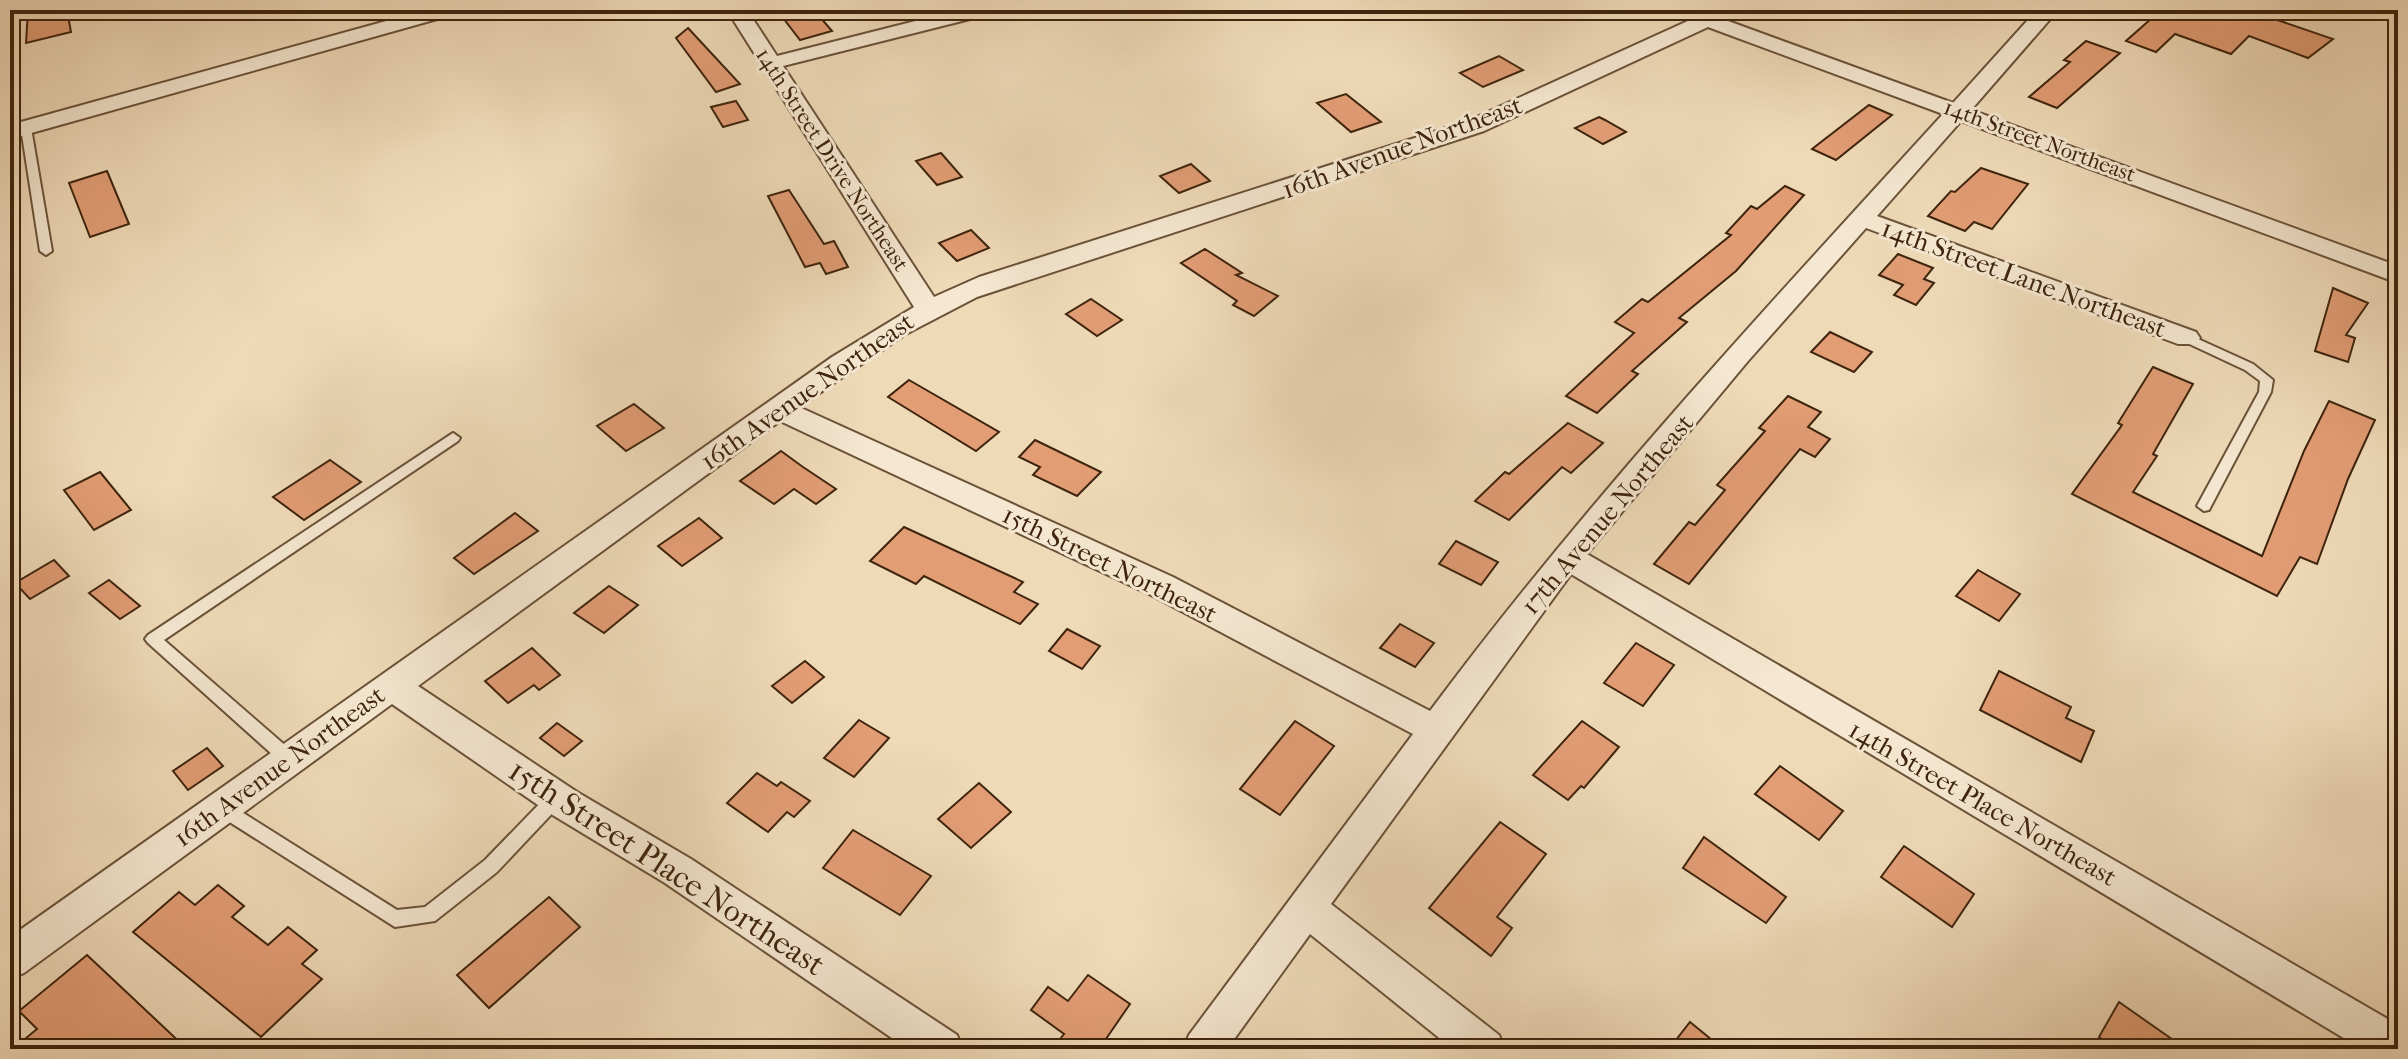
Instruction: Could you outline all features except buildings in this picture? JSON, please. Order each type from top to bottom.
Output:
[{"type":"street","points":[[18,130],[386,18],[448,10]]},
{"type":"street","name":"14th Street Drive Northeast","points":[[737,10],[928,308]]},
{"type":"street","points":[[772,63],[983,10]]},
{"type":"street","name":"14th Street Northeast","points":[[1680,10],[1958,110],[2398,275]]},
{"type":"street","name":"17th Avenue Northeast","points":[[1203,1049],[1436,730],[1567,557],[1861,218],[2048,10]]},
{"type":"street","name":"16th Avenue Northeast","points":[[10,960],[841,363],[928,308],[988,283],[1476,126],[1707,20]]},
{"type":"street","name":"14th Street Lane Northeast","points":[[1861,218],[2187,338]]},
{"type":"street","name":"15th Street Northeast","points":[[779,409],[1162,586],[1436,730]]},
{"type":"street","name":"14th Street Place Northeast","points":[[1567,557],[2398,1048]]},
{"type":"street","name":"15th Street Place Northeast","points":[[392,686],[557,798],[678,871],[943,1049]]},
{"type":"street","points":[[1308,909],[1485,1049]]},
{"type":"lane","points":[[18,130],[46,251]]},
{"type":"lane","points":[[2187,338],[2249,367],[2267,380],[2265,392],[2204,506]]},
{"type":"lane","points":[[289,759],[153,639],[453,438]]},
{"type":"lane","points":[[221,808],[395,919],[429,915],[491,866],[557,798]]}]
